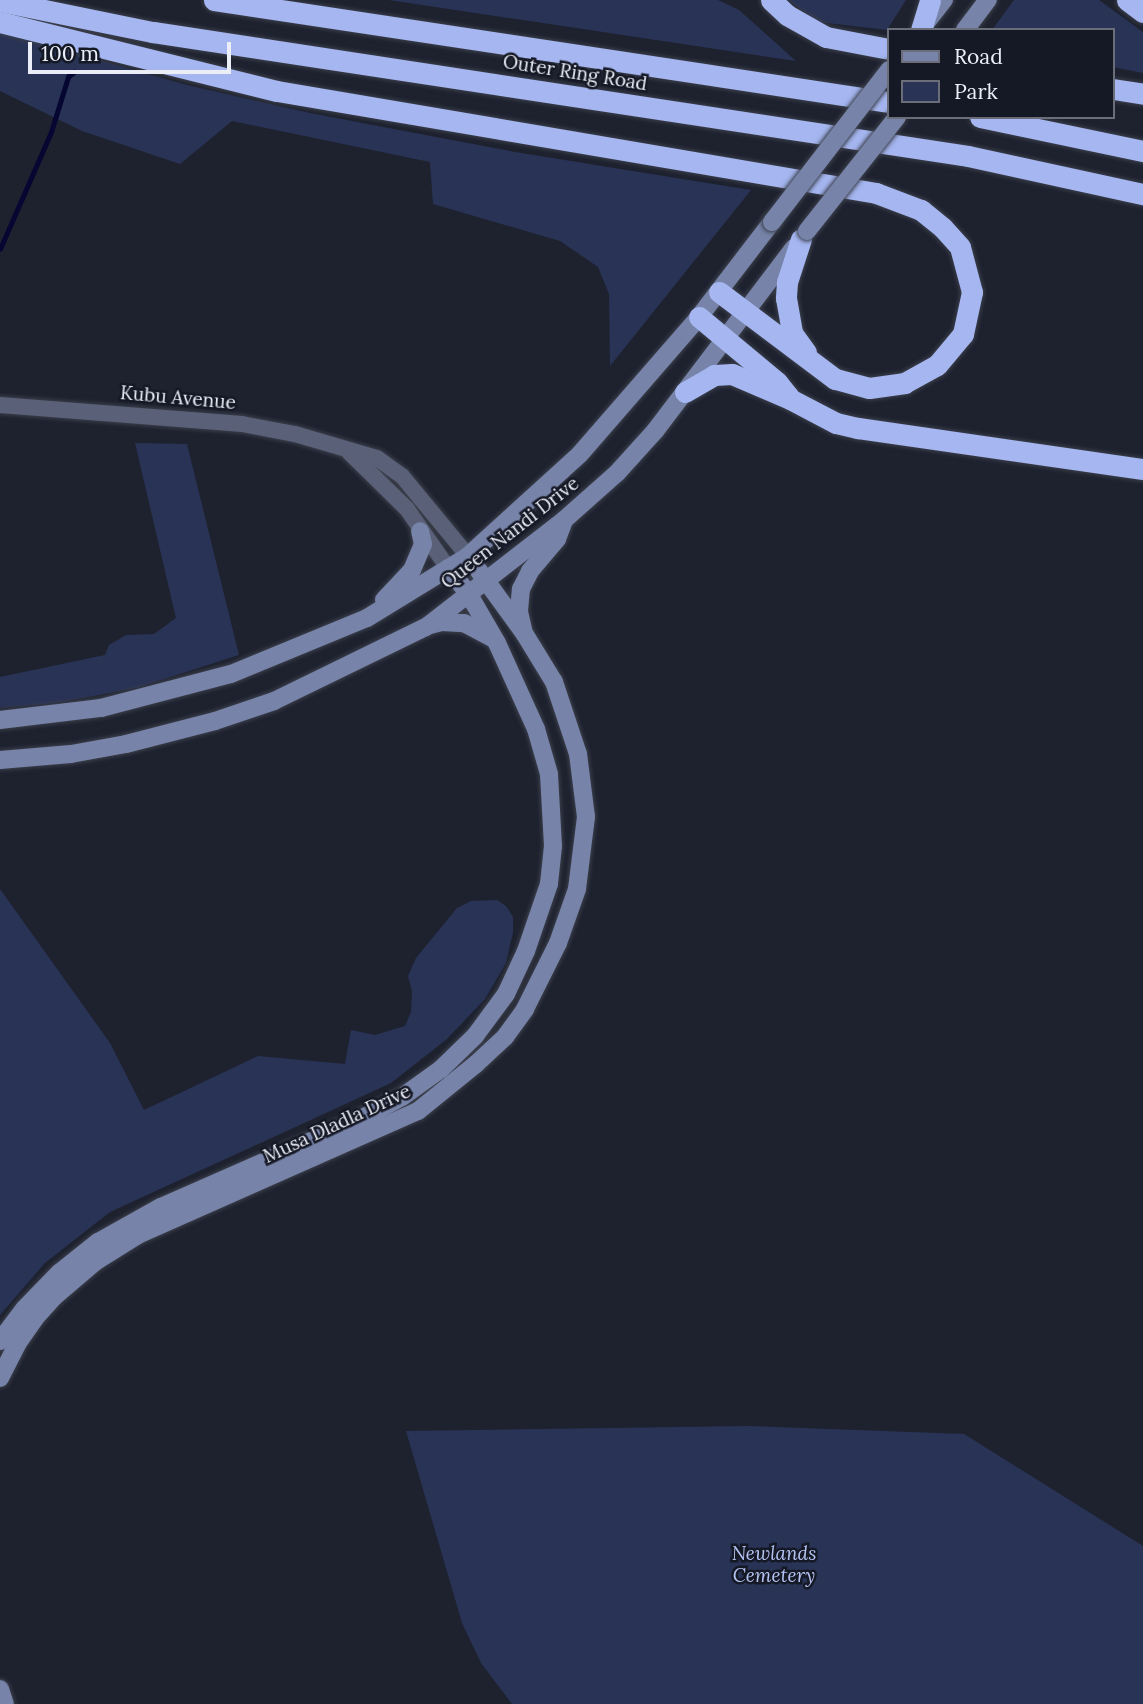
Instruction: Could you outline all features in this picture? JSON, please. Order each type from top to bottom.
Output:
[{"type":"highway","name":"Outer Ring Road","points":[[214,0],[888,102]]},
{"type":"highway","points":[[771,0],[787,15],[826,37],[888,49]]},
{"type":"highway","points":[[922,28],[930,0]]},
{"type":"highway","points":[[1127,0],[1143,12]]},
{"type":"highway","name":"Outer Ring Road","points":[[0,1],[153,32],[968,156],[1143,194]]},
{"type":"highway","points":[[0,22],[277,91],[876,193],[921,210],[960,247],[972,292],[970,312],[962,334],[952,350],[922,376],[888,388],[849,384],[814,365],[719,292]]},
{"type":"highway","points":[[1115,89],[1143,94]]},
{"type":"highway","points":[[990,119],[1143,151]]},
{"type":"highway","points":[[804,235],[787,282],[787,315],[792,333],[814,365]]},
{"type":"highway","points":[[699,317],[777,382],[790,398]]},
{"type":"highway","points":[[684,392],[702,380],[722,374],[746,378],[767,391],[790,398],[836,423],[880,433],[1143,469]]},
{"type":"main road","points":[[923,28],[944,0]]},
{"type":"main road","points":[[967,28],[988,0]]},
{"type":"main road","name":"Queen Nandi Drive","points":[[0,720],[101,708],[178,690],[251,666],[367,618],[468,556],[580,454],[699,317],[888,72]]},
{"type":"main road","name":"Queen Nandi Drive","points":[[0,760],[71,754],[126,744],[215,721],[274,701],[426,626],[564,520],[617,473],[655,431],[727,341],[804,235],[895,119]]},
{"type":"main road","points":[[524,633],[519,611],[521,589],[530,570],[556,539],[564,520]]},
{"type":"main road","points":[[367,618],[412,570],[423,544],[420,531]]},
{"type":"main road","name":"Musa Dladla Drive","points":[[0,1378],[17,1344],[35,1318],[54,1297],[95,1262],[138,1235],[418,1111],[505,1037],[525,1009],[571,909],[577,889],[586,817],[578,754],[566,711],[554,682],[524,633],[468,556]]},
{"type":"main road","name":"Musa Dladla Drive","points":[[0,1341],[24,1308],[59,1273],[98,1242],[161,1207],[355,1122],[402,1097],[442,1069],[475,1036],[506,994],[544,904],[551,872],[553,825],[549,774],[536,729],[497,643],[468,593],[448,568]]},
{"type":"main road","points":[[426,626],[442,622],[464,623],[480,629],[497,643]]},
{"type":"main road","points":[[0,1689],[5,1704]]},
{"type":"street","name":"Kubu Avenue","points":[[0,405],[243,424],[295,434],[349,452],[377,458],[402,476],[468,556]]},
{"type":"street","name":"Kubu Avenue","points":[[349,452],[407,509],[448,568]]},
{"type":"green space","points":[[389,0],[718,0],[739,10],[796,61]]},
{"type":"green space","points":[[788,0],[906,0],[887,30],[819,22]]},
{"type":"green space","points":[[1014,0],[1099,0],[1143,32],[1143,73],[1115,67],[1115,28],[993,28]]},
{"type":"green space","points":[[0,32],[187,85],[310,113],[515,152],[751,190],[610,366],[609,294],[598,267],[560,241],[433,204],[430,162],[232,121],[180,164],[82,131],[0,91]]},
{"type":"green space","points":[[135,443],[187,444],[239,655],[136,688],[56,703],[0,708],[0,677],[105,655],[109,645],[126,635],[154,634],[176,618]]},
{"type":"green space","points":[[0,889],[110,1043],[144,1110],[258,1056],[345,1064],[351,1030],[375,1035],[405,1026],[411,1012],[412,991],[408,976],[416,958],[457,908],[471,901],[497,900],[506,906],[513,917],[513,932],[506,963],[485,999],[447,1039],[391,1083],[110,1212],[45,1263],[0,1315]]},
{"type":"green space","name":"Newlands Cemetery","points":[[749,1426],[964,1434],[1143,1546],[1143,1704],[512,1704],[481,1663],[462,1623],[406,1431]]},
{"type":"waterway","points":[[0,249],[51,132],[68,77],[74,72]]}]
